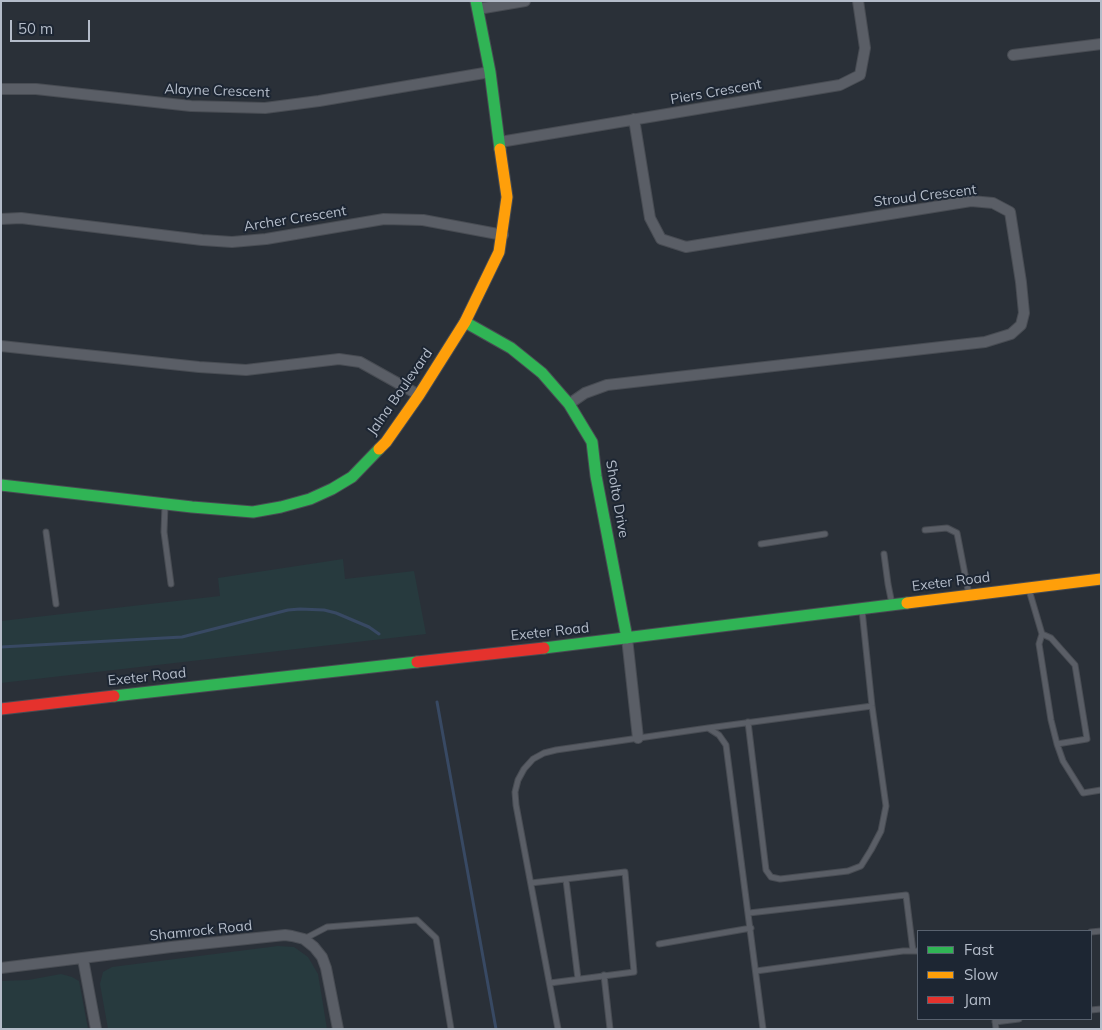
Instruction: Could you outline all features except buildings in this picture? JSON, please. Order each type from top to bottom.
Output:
[{"type":"street","points":[[477,5],[525,1]]},
{"type":"street","name":"Piers Crescent","points":[[500,142],[840,85],[860,75],[865,48],[858,1]]},
{"type":"street","name":"Jalna Boulevard","points":[[1,485],[253,512],[282,507],[310,499],[352,477],[386,442],[419,395],[465,322],[500,252],[507,197],[490,72],[477,5]]},
{"type":"street","points":[[1013,55],[1101,44]]},
{"type":"street","name":"Alayne Crescent","points":[[1,89],[36,90],[191,106],[265,108],[319,101],[490,72]]},
{"type":"street","name":"Stroud Crescent","points":[[569,404],[585,393],[607,385],[986,342],[1011,334],[1020,325],[1024,313],[1010,212],[993,203],[971,201],[686,247],[661,239],[650,218],[634,120]]},
{"type":"street","name":"Archer Crescent","points":[[1,219],[21,218],[232,242],[266,240],[384,219],[423,220],[503,235]]},
{"type":"street","name":"Sholto Drive","points":[[465,322],[511,348],[542,373],[569,404],[592,442],[596,476],[627,638],[638,738]]},
{"type":"street","points":[[1,346],[199,367],[246,370],[339,359],[360,362],[419,395]]},
{"type":"street","name":"Exeter Road","points":[[1,709],[627,638],[1101,579]]},
{"type":"street","name":"Shamrock Road","points":[[1,968],[285,935],[304,939]]},
{"type":"street","points":[[304,939],[322,956],[338,1029]]},
{"type":"street","points":[[83,958],[96,1029]]},
{"type":"lane","points":[[165,504],[164,532],[171,584]]},
{"type":"lane","points":[[926,530],[947,528],[957,533],[969,595]]},
{"type":"lane","points":[[46,532],[56,604]]},
{"type":"lane","points":[[761,544],[825,534]]},
{"type":"lane","points":[[884,554],[892,605]]},
{"type":"lane","points":[[1028,588],[1042,634],[1039,644],[1051,720],[1057,744],[1063,760],[1083,793],[1101,790]]},
{"type":"lane","points":[[748,722],[766,870],[771,877],[780,879],[848,871],[860,866],[881,831],[886,806],[872,706],[862,609]]},
{"type":"lane","points":[[1042,634],[1052,638],[1075,665],[1086,739],[1057,744]]},
{"type":"lane","points":[[558,1029],[516,798],[518,780],[524,769],[544,753],[748,722],[872,706]]},
{"type":"lane","points":[[708,728],[720,735],[726,745],[764,1029]]},
{"type":"lane","points":[[531,883],[625,872],[634,972],[550,983]]},
{"type":"lane","points":[[566,880],[578,979]]},
{"type":"lane","points":[[749,913],[906,895],[916,951],[756,971]]},
{"type":"lane","points":[[304,939],[327,927],[418,920],[436,938],[451,1029]]},
{"type":"lane","points":[[659,944],[751,928]]},
{"type":"lane","points":[[604,976],[610,1029]]},
{"type":"lane","points":[[995,1020],[996,1029]]},
{"type":"green space","points":[[343,559],[345,579],[414,571],[426,634],[1,683],[1,621],[220,596],[218,578]]},
{"type":"green space","points":[[278,946],[294,947],[308,957],[318,974],[327,1029],[108,1029],[100,984],[103,972],[112,967]]},
{"type":"green space","points":[[61,974],[79,981],[88,1029],[1,1029],[1,981],[28,980]]},
{"type":"waterway","points":[[1,647],[182,637],[288,610],[300,609],[324,610],[336,613],[369,627],[379,634]]},
{"type":"waterway","points":[[437,702],[496,1029]]},
{"type":"traffic: fast","points":[[476,1],[490,72],[500,149]]},
{"type":"traffic: fast","points":[[465,322],[511,348],[542,373],[569,404],[592,442],[596,476],[627,638]]},
{"type":"traffic: fast","points":[[1,485],[192,507],[253,512],[310,499],[332,489],[352,477],[379,449]]},
{"type":"traffic: fast","points":[[544,648],[907,603]]},
{"type":"traffic: fast","points":[[114,696],[417,662]]},
{"type":"traffic: slow","points":[[379,449],[419,395],[465,322],[499,252],[507,197],[500,149]]},
{"type":"traffic: slow","points":[[907,603],[1101,579]]},
{"type":"traffic: jam","points":[[417,662],[544,648]]},
{"type":"traffic: jam","points":[[1,709],[114,696]]}]
